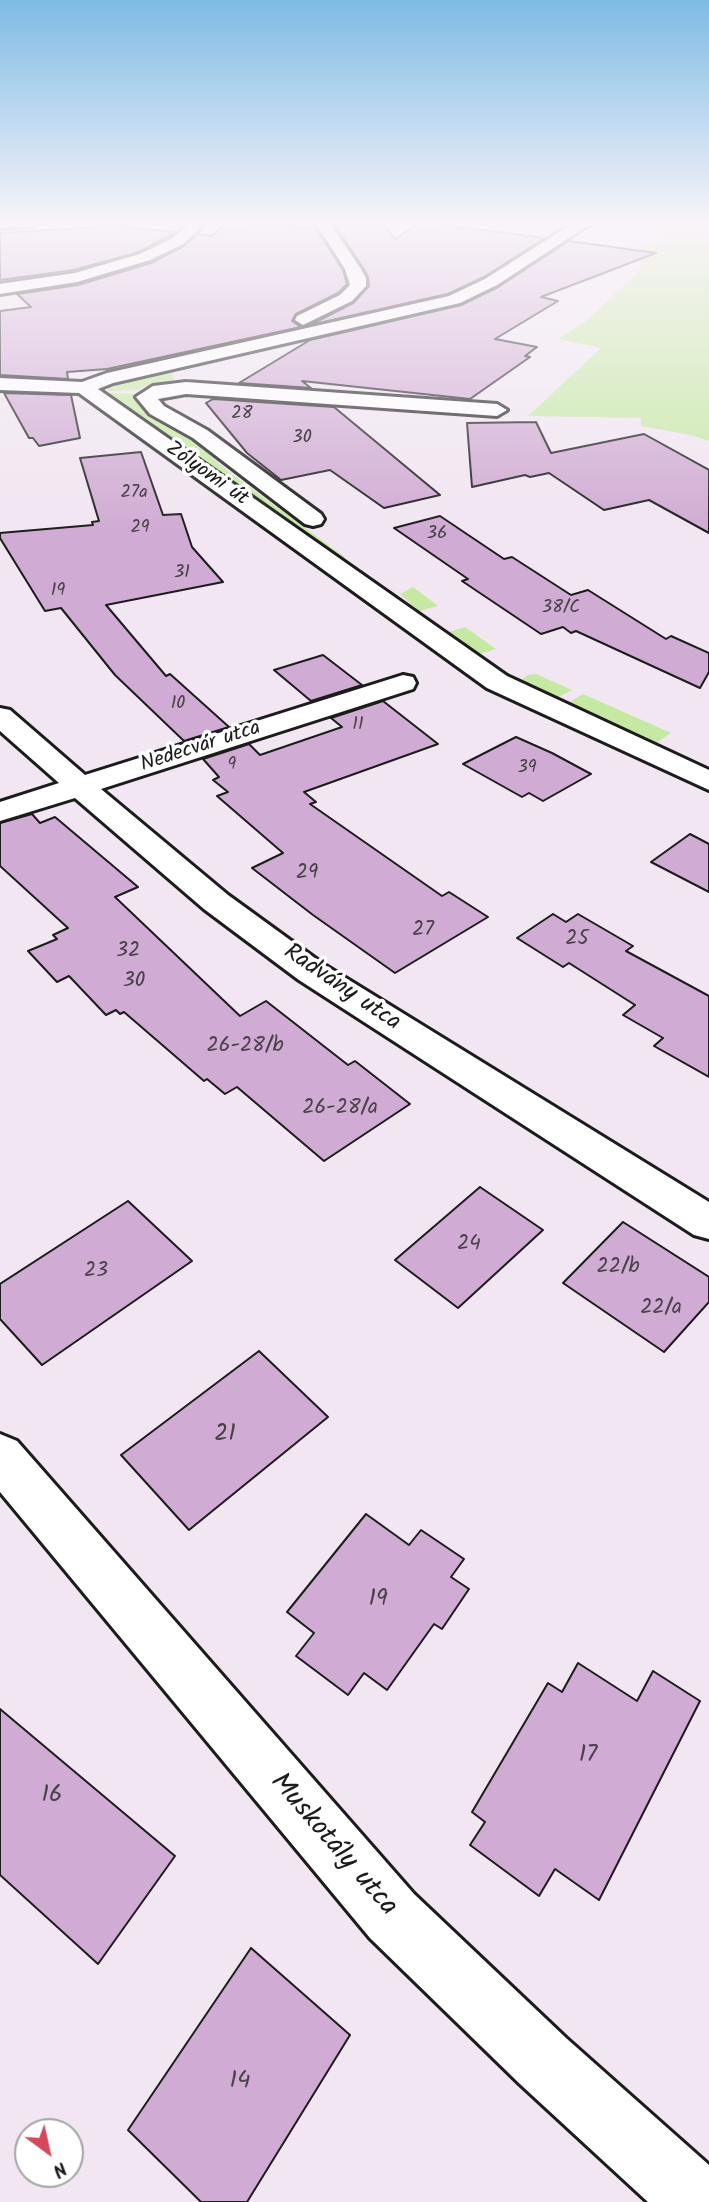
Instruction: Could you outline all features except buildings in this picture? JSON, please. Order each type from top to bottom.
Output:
[{"type":"street","points":[[256,347],[297,325]]},
{"type":"street","points":[[0,384],[84,388],[107,379],[350,325]]},
{"type":"street","name":"Zólyomi út","points":[[84,388],[497,682],[709,781]]},
{"type":"street","name":"Zólyomi út","points":[[327,529],[200,435],[151,405],[146,397],[152,392],[186,388],[497,410]]},
{"type":"street","name":"Zólyomi út","points":[[352,553],[385,590],[397,609]]},
{"type":"street","name":"Nedecvár utca","points":[[0,812],[402,683]]},
{"type":"street","name":"Radvány utca","points":[[0,716],[196,885],[312,972],[709,1223]]},
{"type":"street","name":"Muskotály utca","points":[[0,1456],[392,1916],[543,2061],[699,2202]]},
{"type":"green space","points":[[580,325],[709,325],[709,441],[641,426],[641,418],[528,416],[601,348],[558,339]]},
{"type":"green space","points":[[172,369],[174,380],[142,387],[140,390],[108,391],[109,385],[117,382]]},
{"type":"green space","points":[[110,393],[139,394],[141,404],[187,434],[225,469],[342,555],[361,575],[152,428],[112,398]]},
{"type":"green space","points":[[413,587],[438,606],[419,611],[400,594]]},
{"type":"green space","points":[[465,627],[496,649],[479,654],[449,632]]},
{"type":"green space","points":[[536,674],[572,690],[557,698],[520,681],[528,675]]},
{"type":"green space","points":[[583,694],[671,733],[656,743],[568,703]]}]
